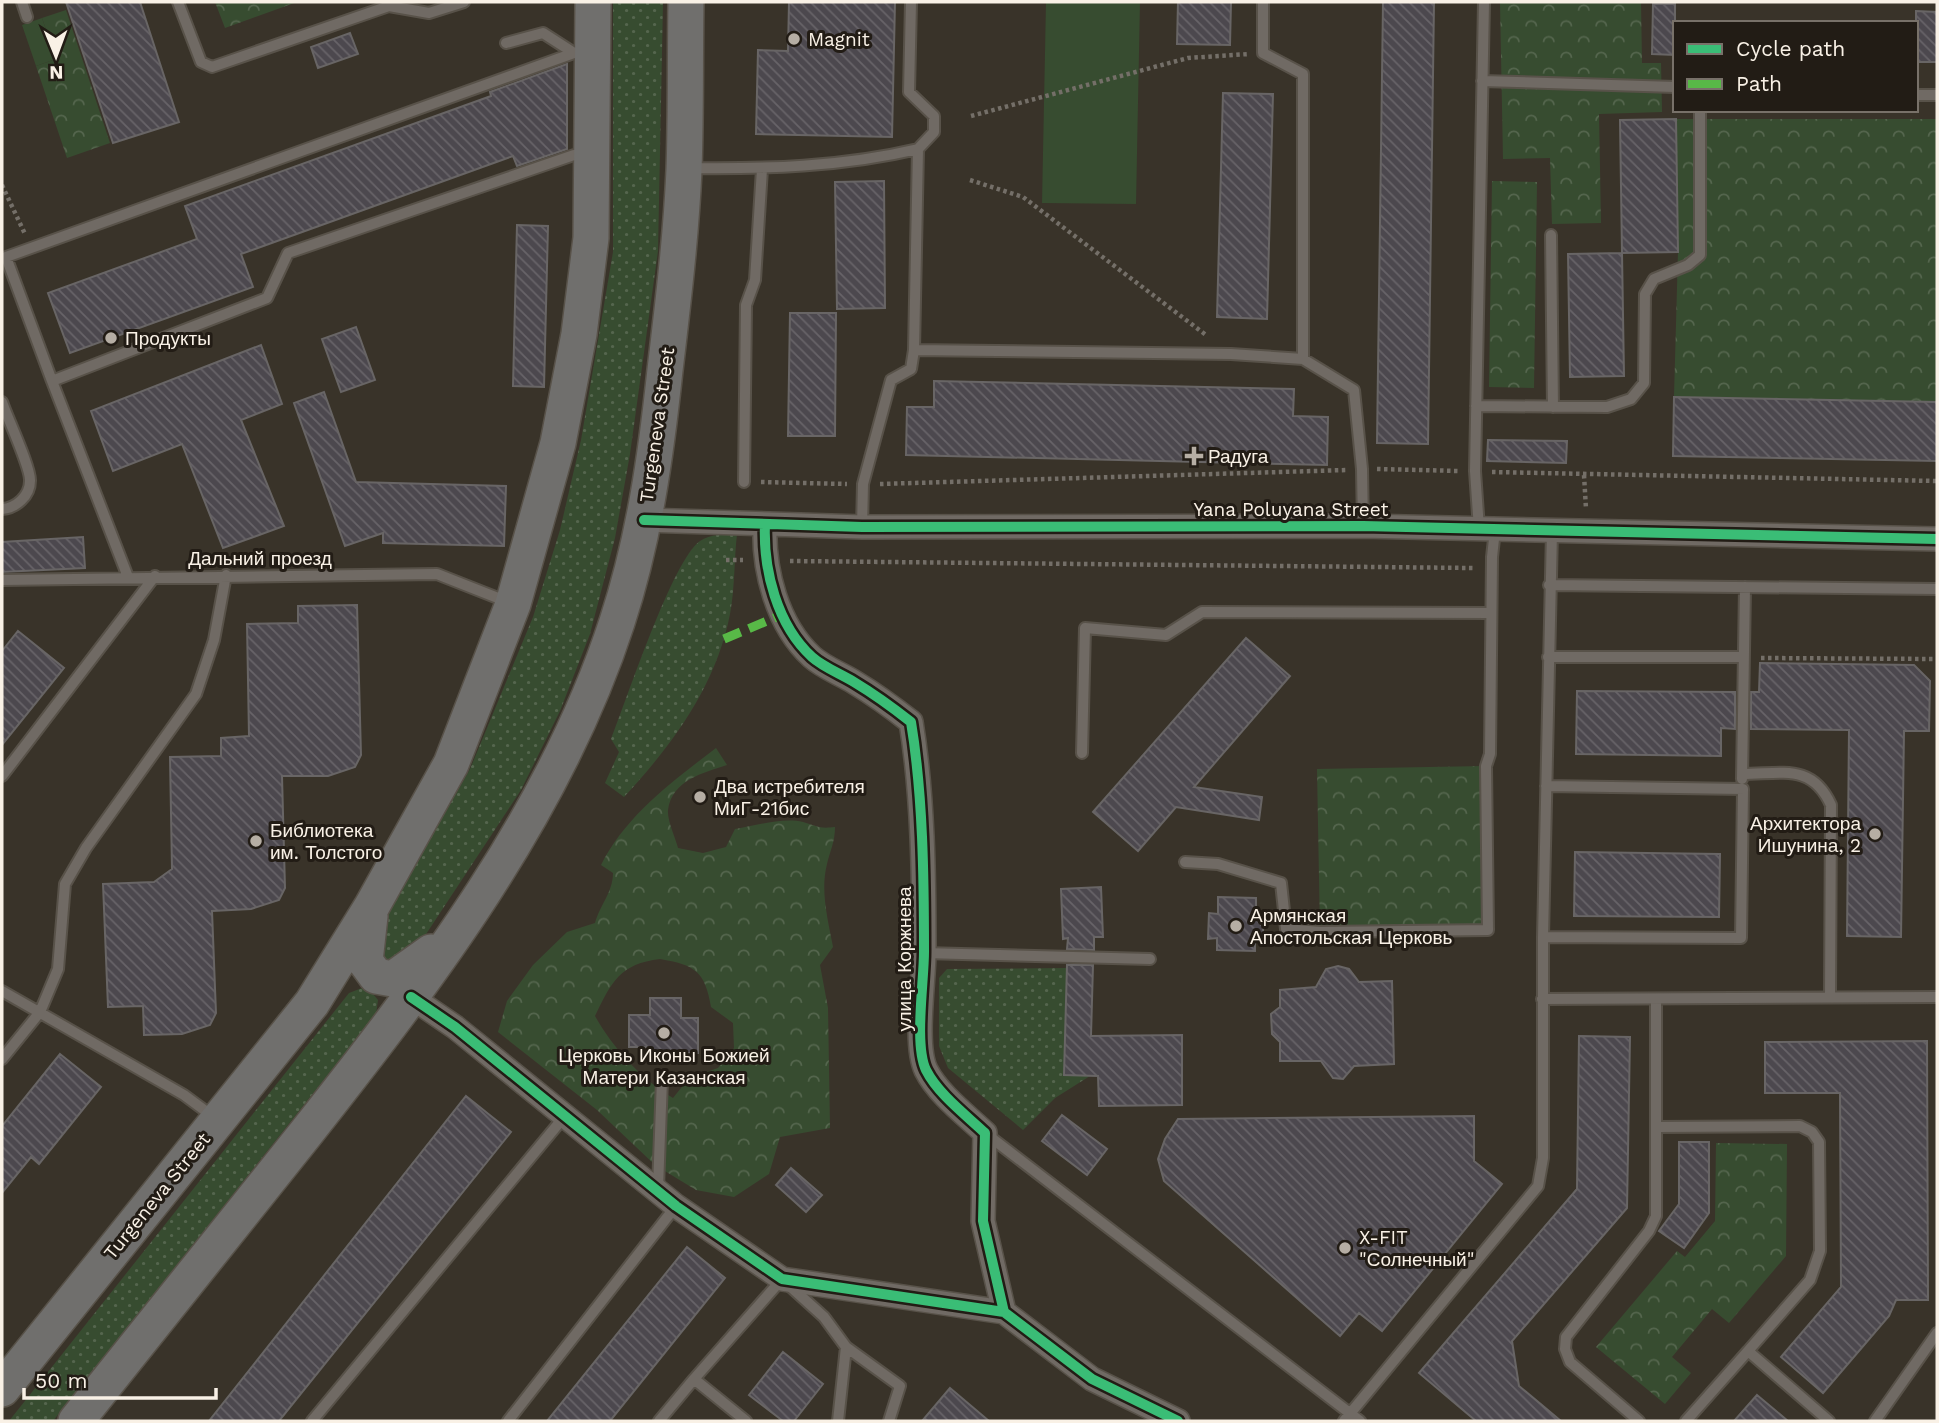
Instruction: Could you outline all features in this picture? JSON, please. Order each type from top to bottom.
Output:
[{"type":"main road","name":"Turgeneva Street","points":[[2,1389],[312,1003],[372,906],[451,764],[513,604],[558,443],[579,334],[591,238],[592,154],[583,51],[593,2]]},
{"type":"main road","name":"Turgeneva Street","points":[[76,1421],[411,998],[538,803],[577,721],[615,628],[644,520],[656,450],[679,254],[684,169],[686,2]]},
{"type":"main road","name":"Turgeneva Street","points":[[372,906],[365,961],[369,970],[382,979],[393,979],[405,974],[457,931]]},
{"type":"main road","name":"Turgeneva Street","points":[[312,1003],[357,979],[377,984],[385,993],[389,1004],[380,1040]]},
{"type":"main road","points":[[382,979],[411,998]]},
{"type":"street","name":"Yana Poluyana Street","points":[[644,520],[862,527],[1363,526],[1937,539]]},
{"type":"street","name":"улица Коржнева","points":[[765,524],[765,560],[781,615],[813,658],[883,699],[911,722],[916,756],[924,953],[921,1032],[926,1070],[948,1097],[985,1133]]},
{"type":"street","points":[[411,998],[455,1027],[564,1117],[658,1188],[676,1206],[782,1279],[1004,1312],[1092,1379],[1178,1421]]},
{"type":"street","points":[[985,1133],[983,1221],[1004,1312]]},
{"type":"lane","points":[[22,2],[27,18]]},
{"type":"lane","points":[[178,2],[201,62],[212,67],[389,4],[429,13],[464,2]]},
{"type":"lane","points":[[684,169],[762,169],[875,159],[918,149],[934,132],[934,116],[909,92],[911,2]]},
{"type":"lane","points":[[1263,2],[1264,53],[1303,74],[1303,359]]},
{"type":"lane","points":[[1185,862],[1218,864],[1281,883],[1286,929],[1320,932],[1488,930],[1486,766],[1490,754],[1492,568],[1475,471],[1484,2]]},
{"type":"lane","points":[[506,43],[543,33],[583,51]]},
{"type":"lane","points":[[128,577],[6,257],[583,51]]},
{"type":"lane","points":[[1482,80],[1673,87]]},
{"type":"lane","points":[[1918,94],[1937,95]]},
{"type":"lane","points":[[1476,406],[1606,407],[1631,399],[1644,383],[1645,295],[1654,279],[1688,265],[1700,255],[1700,112]]},
{"type":"lane","points":[[862,527],[863,484],[891,380],[911,369],[914,350],[918,149]]},
{"type":"lane","points":[[52,381],[267,298],[288,253],[574,155],[592,154]]},
{"type":"lane","points":[[744,482],[746,305],[755,280],[762,169]]},
{"type":"lane","points":[[1550,235],[1553,407]]},
{"type":"lane","points":[[914,350],[1231,354],[1303,359],[1354,390],[1362,469],[1363,526]]},
{"type":"lane","points":[[2,402],[31,479],[26,496],[11,509],[2,509]]},
{"type":"lane","points":[[985,1133],[1352,1419],[1538,1186],[1543,1158],[1542,999],[1552,531]]},
{"type":"lane","name":"Дальний проезд","points":[[2,580],[437,574],[513,604]]},
{"type":"lane","points":[[2,1059],[40,1012],[58,969],[65,884],[86,848],[196,694],[214,640],[226,575]]},
{"type":"lane","points":[[2,776],[155,576]]},
{"type":"lane","points":[[1549,585],[1937,589]]},
{"type":"lane","points":[[1543,937],[1741,938],[1742,657],[1745,587]]},
{"type":"lane","points":[[1082,753],[1085,628],[1166,635],[1202,612],[1491,614]]},
{"type":"lane","points":[[1549,657],[1742,657]]},
{"type":"lane","points":[[1742,774],[1807,775],[1823,787],[1831,805],[1830,998]]},
{"type":"lane","points":[[1546,786],[1743,789]]},
{"type":"lane","points":[[924,953],[1150,959]]},
{"type":"lane","points":[[2,991],[184,1095],[217,1120]]},
{"type":"lane","points":[[1542,999],[1937,997]]},
{"type":"lane","points":[[1639,1421],[1570,1362],[1565,1349],[1566,1337],[1649,1231],[1656,1216],[1656,999]]},
{"type":"lane","points":[[658,1188],[662,1079]]},
{"type":"lane","points":[[312,1421],[564,1117]]},
{"type":"lane","points":[[1657,1127],[1800,1126],[1812,1132],[1819,1142],[1820,1251],[1817,1267],[1810,1280],[1686,1421]]},
{"type":"lane","points":[[508,1421],[676,1206]]},
{"type":"lane","points":[[659,1421],[782,1279],[824,1317],[846,1347],[901,1386],[889,1421]]},
{"type":"lane","points":[[1875,1421],[1937,1333]]},
{"type":"lane","points":[[838,1421],[846,1347]]},
{"type":"lane","points":[[1748,1351],[1829,1421]]},
{"type":"lane","points":[[694,1379],[746,1421]]},
{"type":"path","points":[[971,116],[1188,58],[1264,53]]},
{"type":"path","points":[[970,180],[1023,197],[1231,354]]},
{"type":"path","points":[[2,185],[32,248]]},
{"type":"path","points":[[895,484],[1362,469],[1937,481]]},
{"type":"path","points":[[744,482],[863,484]]},
{"type":"path","points":[[726,560],[1492,568]]},
{"type":"path","points":[[1742,657],[1937,659]]},
{"type":"green space","points":[[215,2],[297,2],[225,28]]},
{"type":"green space","points":[[613,2],[663,2],[658,251],[630,454],[615,538],[590,634],[560,711],[521,790],[407,963],[395,969],[371,946],[373,940],[470,769],[533,617],[560,530],[581,440],[613,252]]},
{"type":"green space","points":[[1046,2],[1140,2],[1136,204],[1042,203]]},
{"type":"green space","points":[[1500,2],[1641,2],[1642,63],[1661,63],[1662,112],[1599,114],[1601,223],[1552,224],[1550,158],[1503,159]]},
{"type":"green space","points":[[66,10],[110,143],[67,158],[36,66],[56,59],[42,18]]},
{"type":"green space","points":[[42,18],[56,59],[36,66],[22,25]]},
{"type":"green space","points":[[1676,119],[1937,119],[1937,402],[1674,397],[1678,252]]},
{"type":"green space","points":[[1492,181],[1537,182],[1534,388],[1489,387]]},
{"type":"green space","points":[[723,534],[737,534],[730,614],[714,666],[690,713],[675,735],[624,797],[605,783],[619,752],[611,739],[664,602],[689,554],[700,541]]},
{"type":"green space","points":[[716,748],[727,765],[690,779],[676,791],[671,800],[668,814],[678,848],[703,853],[726,847],[735,829],[778,821],[835,827],[824,885],[833,947],[820,965],[828,1008],[830,1128],[780,1137],[769,1174],[734,1197],[696,1190],[655,1165],[597,1110],[498,1032],[507,1001],[533,965],[567,932],[595,923],[609,892],[613,873],[601,865],[623,830],[667,786]],"holes":[[[660,959],[682,964],[696,972],[705,985],[711,1007],[733,1023],[734,1048],[718,1068],[689,1078],[673,1098],[650,1082],[629,1062],[610,1040],[595,1016],[619,976],[635,965]]]},
{"type":"green space","points":[[1486,766],[1488,930],[1320,932],[1317,769]]},
{"type":"green space","points":[[1067,968],[1064,1075],[1090,1076],[1055,1098],[1023,1130],[948,1068],[939,1046],[939,978],[947,969]]},
{"type":"green space","points":[[362,988],[369,989],[378,1000],[376,1014],[53,1421],[9,1421],[349,993]]},
{"type":"green space","points":[[1716,1143],[1787,1144],[1786,1256],[1729,1323],[1712,1309],[1672,1357],[1691,1373],[1665,1404],[1596,1347],[1677,1251],[1685,1257],[1715,1221]]},
{"type":"building","points":[[66,2],[140,2],[179,122],[113,143]]},
{"type":"building","points":[[789,2],[895,2],[892,137],[756,134],[758,50],[788,51]]},
{"type":"building","points":[[1178,2],[1231,2],[1230,45],[1177,44]]},
{"type":"building","points":[[1383,2],[1434,2],[1428,444],[1377,443]]},
{"type":"building","points":[[1653,4],[1675,4],[1673,55],[1652,54]]},
{"type":"building","points":[[1916,11],[1937,12],[1937,62],[1918,62]]},
{"type":"building","points":[[350,33],[358,54],[318,68],[311,47]]},
{"type":"building","points":[[567,64],[567,149],[517,166],[513,156],[241,254],[253,287],[70,353],[48,293],[197,239],[185,206],[491,96],[490,92]]},
{"type":"building","points":[[1223,93],[1273,94],[1267,319],[1217,317]]},
{"type":"building","points":[[1676,119],[1678,252],[1622,253],[1620,120]]},
{"type":"building","points":[[884,181],[885,308],[837,309],[835,182]]},
{"type":"building","points":[[517,225],[548,226],[544,387],[513,386]]},
{"type":"building","points":[[1622,253],[1624,376],[1570,377],[1568,254]]},
{"type":"building","points":[[790,313],[836,313],[835,436],[788,436]]},
{"type":"building","points":[[356,327],[375,380],[341,392],[322,339]]},
{"type":"building","points":[[261,345],[282,404],[241,420],[284,526],[223,548],[182,444],[113,471],[91,411]]},
{"type":"building","points":[[934,381],[1294,389],[1293,416],[1328,417],[1327,465],[906,455],[907,407],[934,407]]},
{"type":"building","points":[[324,392],[356,482],[506,486],[504,546],[383,543],[383,533],[345,546],[294,403]]},
{"type":"building","points":[[1674,397],[1937,402],[1937,461],[1673,456]]},
{"type":"building","points":[[1488,440],[1567,441],[1566,463],[1487,461]]},
{"type":"building","points":[[83,537],[85,568],[2,572],[2,542]]},
{"type":"building","points":[[357,605],[361,755],[355,767],[328,776],[282,776],[285,888],[279,900],[251,909],[212,911],[216,1013],[210,1025],[182,1034],[144,1035],[143,1006],[108,1007],[103,884],[154,882],[172,869],[170,757],[221,756],[221,738],[249,736],[247,624],[298,623],[298,606]]},
{"type":"building","points":[[18,631],[64,668],[2,745],[2,651]]},
{"type":"building","points":[[1246,638],[1290,676],[1194,787],[1262,797],[1259,820],[1176,807],[1138,851],[1093,812]]},
{"type":"building","name":"Архитектора Ишунина, 2","points":[[1760,663],[1914,665],[1930,681],[1929,731],[1904,731],[1901,937],[1847,936],[1849,730],[1751,729],[1751,692],[1759,692]]},
{"type":"building","points":[[1577,691],[1735,692],[1735,729],[1721,728],[1721,756],[1576,754]]},
{"type":"building","points":[[1575,852],[1720,854],[1719,917],[1574,916]]},
{"type":"building","points":[[1101,887],[1103,937],[1094,937],[1094,950],[1067,949],[1068,938],[1063,939],[1061,889]]},
{"type":"building","name":"Армянская Апостольская Церковь","points":[[1218,897],[1256,898],[1256,913],[1263,913],[1263,939],[1255,939],[1255,951],[1217,950],[1217,938],[1208,939],[1209,913],[1218,914]]},
{"type":"building","points":[[1067,965],[1093,965],[1091,1036],[1182,1035],[1182,1105],[1099,1106],[1098,1076],[1064,1075]]},
{"type":"building","points":[[1338,966],[1349,969],[1359,982],[1392,981],[1394,1064],[1354,1066],[1343,1079],[1333,1078],[1321,1061],[1280,1061],[1280,1042],[1272,1034],[1271,1014],[1280,1007],[1280,990],[1316,987],[1326,969]]},
{"type":"building","name":"Церковь Иконы Божией Матери Казанская","points":[[650,998],[681,998],[681,1018],[698,1018],[698,1053],[675,1053],[675,1063],[650,1063],[650,1047],[629,1047],[629,1015],[650,1015]]},
{"type":"building","points":[[1579,1036],[1630,1037],[1627,1208],[1512,1341],[1519,1386],[1561,1421],[1476,1421],[1419,1373],[1577,1189]]},
{"type":"building","points":[[1927,1041],[1928,1300],[1896,1300],[1889,1316],[1823,1393],[1781,1357],[1841,1287],[1840,1093],[1765,1093],[1765,1042]]},
{"type":"building","points":[[60,1054],[101,1087],[39,1164],[31,1157],[2,1193],[2,1126]]},
{"type":"building","points":[[466,1096],[511,1132],[279,1421],[209,1421]]},
{"type":"building","points":[[1062,1115],[1107,1149],[1087,1175],[1042,1141]]},
{"type":"building","name":"X-FIT \"Солнечный\"","points":[[1474,1116],[1474,1161],[1502,1184],[1382,1331],[1359,1313],[1340,1336],[1164,1181],[1158,1159],[1165,1139],[1178,1119]]},
{"type":"building","points":[[1679,1142],[1709,1142],[1709,1213],[1684,1248],[1659,1231],[1679,1204]]},
{"type":"building","points":[[791,1168],[822,1195],[806,1212],[776,1185]]},
{"type":"building","points":[[687,1247],[725,1278],[610,1421],[547,1421]]},
{"type":"building","points":[[783,1352],[823,1384],[794,1421],[783,1421],[749,1395]]},
{"type":"building","points":[[950,1388],[989,1421],[922,1421]]},
{"type":"building","points":[[1757,1395],[1788,1421],[1734,1421]]},
{"type":"marked path","points":[[724,639],[781,615]]},
{"type":"cycle path","points":[[644,520],[862,527],[1363,526],[1937,539]]},
{"type":"cycle path","points":[[765,524],[767,560],[775,596],[781,613],[800,644],[816,661],[869,691],[911,722],[918,778],[923,866],[924,952],[920,1030],[922,1059],[931,1079],[953,1104],[985,1133],[983,1221],[1004,1312],[1092,1379],[1178,1421]]},
{"type":"cycle path","points":[[411,997],[455,1027],[676,1206],[782,1279],[1004,1312]]},
{"type":"place","name":"Magnit","points":[[794,39]]},
{"type":"place","name":"Продукты","points":[[111,338]]},
{"type":"place","name":"Радуга","points":[[1194,456]]},
{"type":"place","name":"Два истребителя МиГ-21бис","points":[[700,797]]},
{"type":"place","name":"Архитектора Ишунина, 2","points":[[1875,834]]},
{"type":"place","name":"Библиотека им. Толстого","points":[[256,841]]},
{"type":"place","name":"Армянская Апостольская Церковь","points":[[1236,926]]},
{"type":"place","name":"Церковь Иконы Божией Матери Казанская","points":[[664,1033]]},
{"type":"place","name":"X-FIT \"Солнечный\"","points":[[1345,1248]]}]
